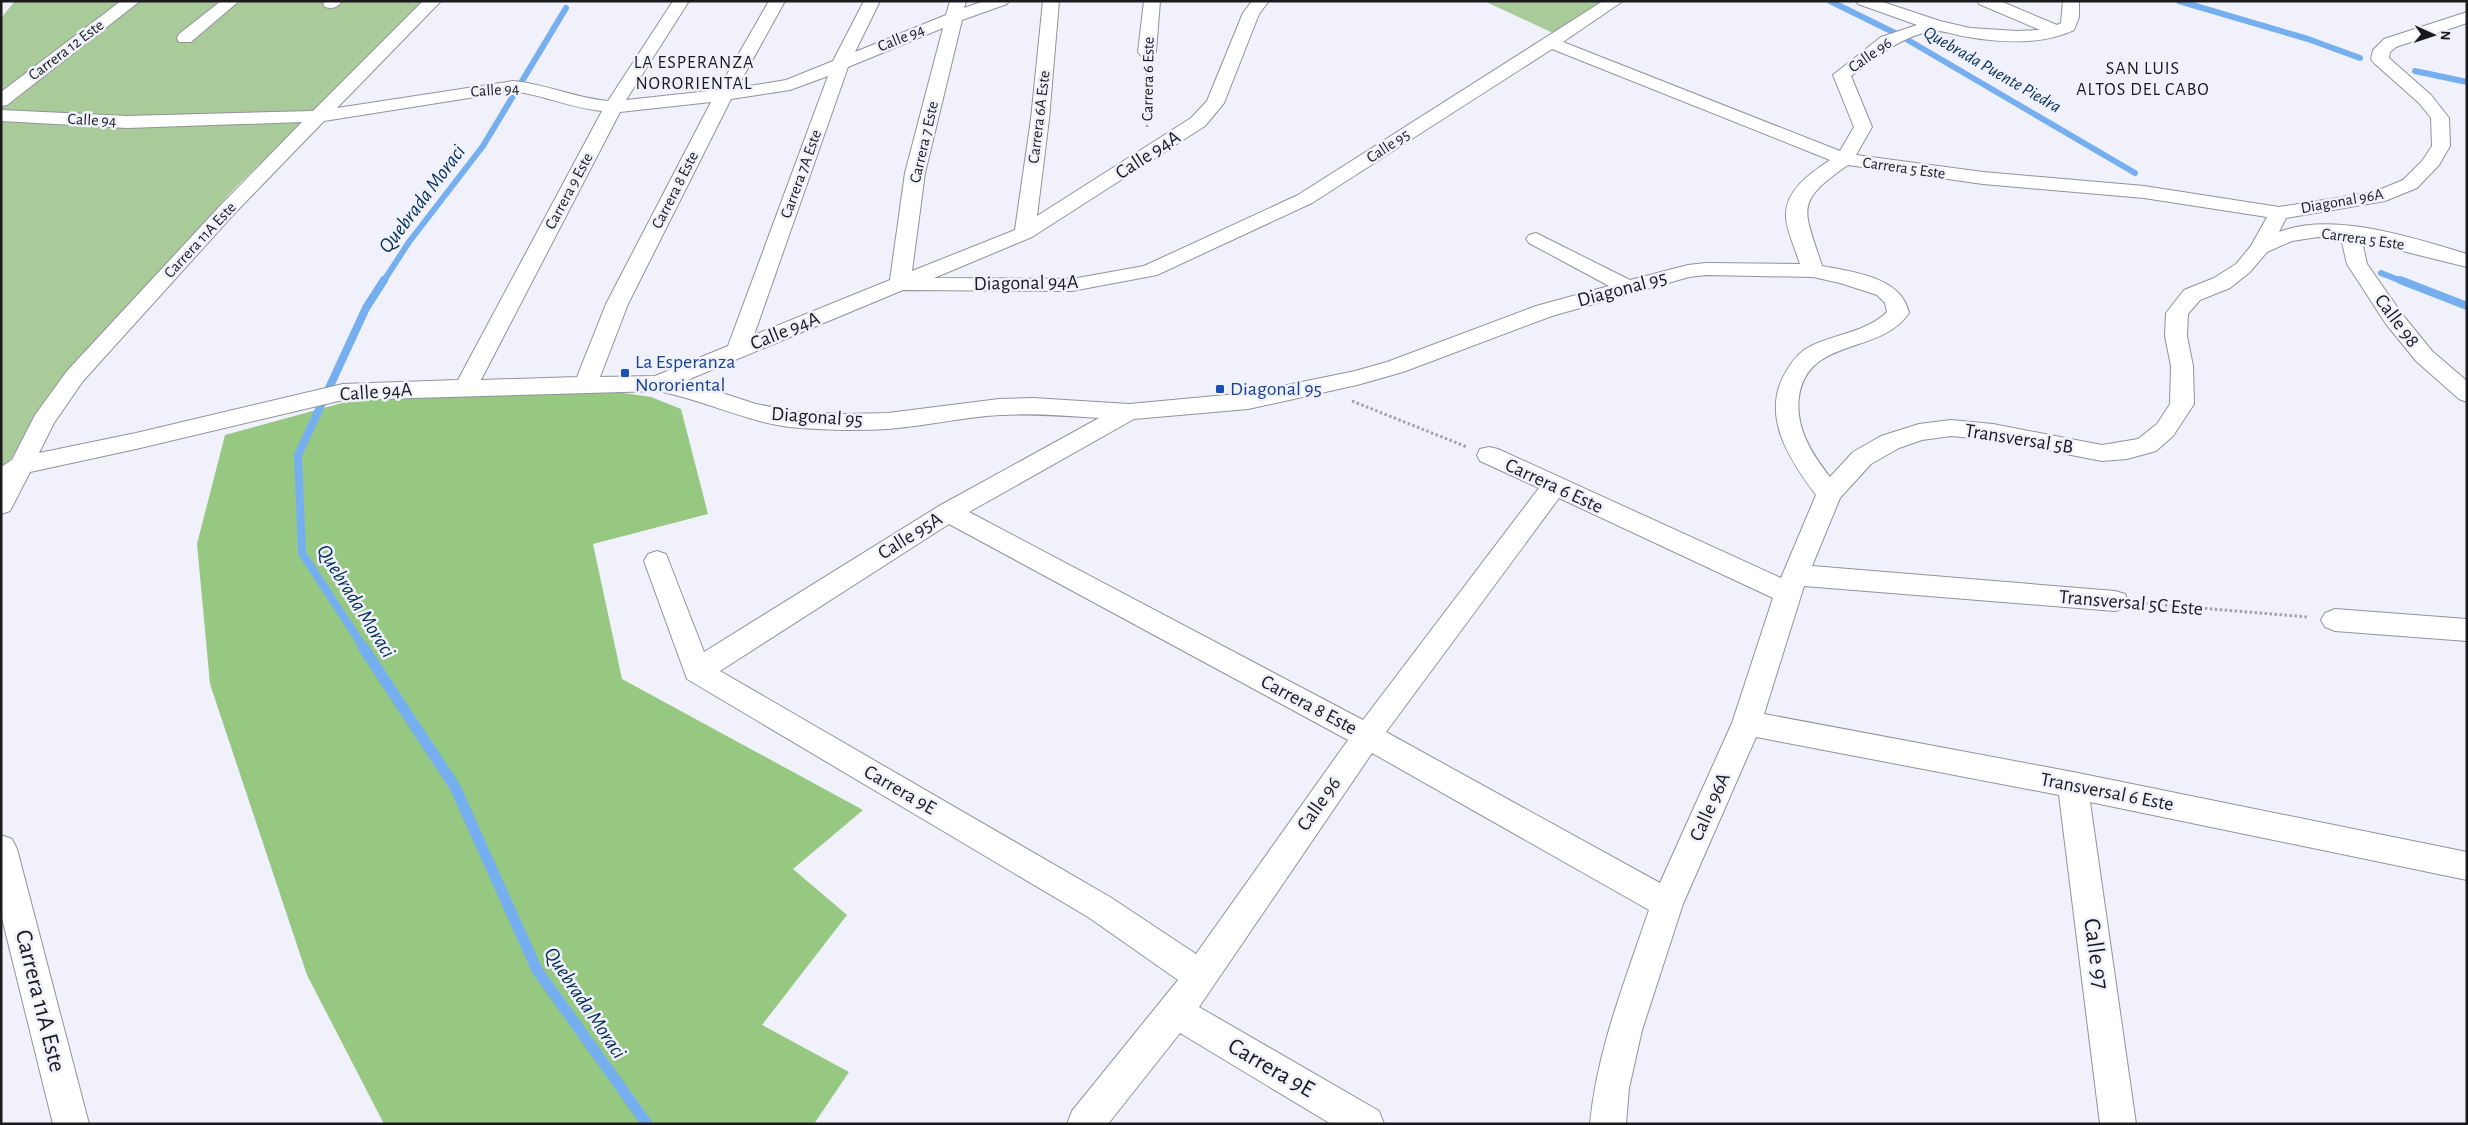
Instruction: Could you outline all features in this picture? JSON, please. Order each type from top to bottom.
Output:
[{"type":"street","name":"Carrera 12 Este","points":[[1,101],[132,1]]},
{"type":"street","points":[[185,38],[231,1]]},
{"type":"street","name":"Carrera 11A Este","points":[[1,505],[43,421],[75,376],[226,211],[433,1]]},
{"type":"street","name":"Carrera 9 Este","points":[[466,387],[613,107],[681,1]]},
{"type":"street","name":"Carrera 8 Este","points":[[586,384],[617,304],[724,95],[776,1]]},
{"type":"street","name":"Carrera 7A Este","points":[[738,350],[841,63],[872,1]]},
{"type":"street","name":"Calle 94","points":[[1,115],[127,122],[320,116],[483,89],[522,87],[582,104],[613,107],[724,95],[790,85],[957,9],[1001,1]]},
{"type":"street","name":"Carrera 6A Este","points":[[1025,233],[1040,119],[1051,1]]},
{"type":"street","name":"Carrera 6 Este","points":[[1147,52],[1152,1]]},
{"type":"street","name":"Calle 94A","points":[[21,465],[154,437],[343,392],[658,383],[1025,233],[1147,156],[1198,122],[1215,103],[1251,13],[1261,1]]},
{"type":"street","name":"Calle 95","points":[[1150,271],[1305,199],[1616,1]]},
{"type":"street","points":[[1864,1],[1932,26],[1960,33],[2029,37],[2058,32],[2068,26],[2071,17],[2071,1]]},
{"type":"street","points":[[1985,1],[2058,32]]},
{"type":"street","name":"Carrera 7 Este","points":[[900,284],[915,173],[957,9]]},
{"type":"street","name":"Diagonal 96A","points":[[2166,430],[2182,404],[2182,366],[2176,336],[2177,314],[2192,295],[2222,282],[2244,268],[2260,248],[2279,213],[2378,197],[2410,184],[2429,165],[2441,146],[2440,118],[2426,99],[2380,59],[2382,50],[2390,43],[2467,17]]},
{"type":"street","name":"Calle 96","points":[[1813,271],[1796,216],[1800,195],[1822,174],[1844,159],[1863,127],[1842,75],[1887,40],[1932,26]]},
{"type":"street","name":"Carrera 5 Este","points":[[1549,42],[1844,159],[1983,178],[2144,192],[2279,213]]},
{"type":"street","name":"Carrera 5 Este","points":[[2260,248],[2300,232],[2350,234],[2424,247],[2467,261]]},
{"type":"street","name":"Calle 98","points":[[2350,234],[2357,264],[2394,319],[2424,356],[2467,394]]},
{"type":"street","points":[[1536,239],[1628,288]]},
{"type":"street","name":"Diagonal 95","points":[[658,383],[688,389],[721,402],[755,412],[798,420],[844,422],[888,421],[999,407],[1033,406],[1129,412],[1248,401],[1317,387],[1395,367],[1544,311],[1706,269],[1813,271],[1844,277],[1885,290],[1896,302],[1898,313],[1890,323],[1821,350],[1804,360],[1791,382],[1785,407],[1789,431],[1806,464],[1829,494]]},
{"type":"street","name":"Diagonal 94A","points":[[900,284],[1072,285],[1150,271]]},
{"type":"street","name":"Calle 95A","points":[[697,671],[948,512],[1129,412]]},
{"type":"street","name":"Transversal 5B","points":[[1829,494],[1862,458],[1890,442],[1919,432],[1951,428],[1993,432],[2102,453],[2147,445],[2166,430]]},
{"type":"street","name":"Carrera 6 Este","points":[[1489,455],[1554,486],[1792,584]]},
{"type":"street","points":[[1,479],[21,465]]},
{"type":"street","name":"Calle 96","points":[[1085,1124],[1176,1012],[1367,736],[1554,486]]},
{"type":"street","name":"Calle 96A","points":[[1608,1124],[1611,1088],[1625,1030],[1667,904],[1747,723],[1792,584],[1829,494]]},
{"type":"street","name":"Carrera 8 Este","points":[[948,512],[1367,736],[1667,904]]},
{"type":"street","points":[[657,561],[697,671]]},
{"type":"street","name":"Transversal 5C Este","points":[[1792,584],[2115,601]]},
{"type":"street","points":[[2335,620],[2467,630]]},
{"type":"street","name":"Carrera 9E","points":[[697,671],[1099,907],[1200,976]]},
{"type":"street","name":"Transversal 6 Este","points":[[1747,723],[2073,785],[2467,866]]},
{"type":"street","name":"Calle 97","points":[[2073,785],[2118,1124]]},
{"type":"street","name":"Carrera 11A Este","points":[[2,854],[71,1124]]},
{"type":"street","name":"Carrera 9E","points":[[1176,1012],[1366,1124]]},
{"type":"path","name":"Carrera 6 Este","points":[[1147,52],[1147,156]]},
{"type":"path","name":"Carrera 6 Este","points":[[1317,387],[1489,455]]},
{"type":"path","name":"Transversal 5C Este","points":[[2115,601],[2335,620]]},
{"type":"green space","points":[[15,1],[424,1],[233,190],[55,387],[1,475],[1,18]]},
{"type":"green space","points":[[1484,1],[1610,1],[1553,33]]},
{"type":"green space","points":[[616,392],[651,397],[681,409],[708,514],[593,544],[622,679],[863,810],[793,869],[847,915],[762,1025],[849,1072],[814,1124],[384,1124],[307,975],[210,684],[197,544],[225,435],[342,403],[391,396]]},
{"type":"waterway","name":"Quebrada Puente Piedra","points":[[1830,1],[1901,36],[2135,173]]},
{"type":"waterway","points":[[2179,1],[2308,39],[2360,58]]},
{"type":"waterway","name":"Quebrada Moraci","points":[[383,282],[409,242],[483,146],[566,8]]},
{"type":"waterway","points":[[2415,71],[2467,82]]},
{"type":"waterway","name":"Quebrada Puente Piedra","points":[[2381,273],[2404,282]]},
{"type":"waterway","name":"Quebrada Moraci","points":[[364,648],[302,553],[298,455],[366,308],[384,280]]},
{"type":"waterway","name":"Quebrada Puente Piedra","points":[[2400,280],[2467,306]]},
{"type":"waterway","name":"Quebrada Moraci","points":[[363,647],[455,787],[537,970],[647,1124]]},
{"type":"place","name":"La Esperanza Nororiental","points":[[625,373]]},
{"type":"place","name":"Diagonal 95","points":[[1220,389]]},
{"type":"district","name":"LA ESPERANZA NORORIENTAL","points":[[694,73]]},
{"type":"district","name":"SAN LUIS ALTOS DEL CABO","points":[[2143,79]]}]
